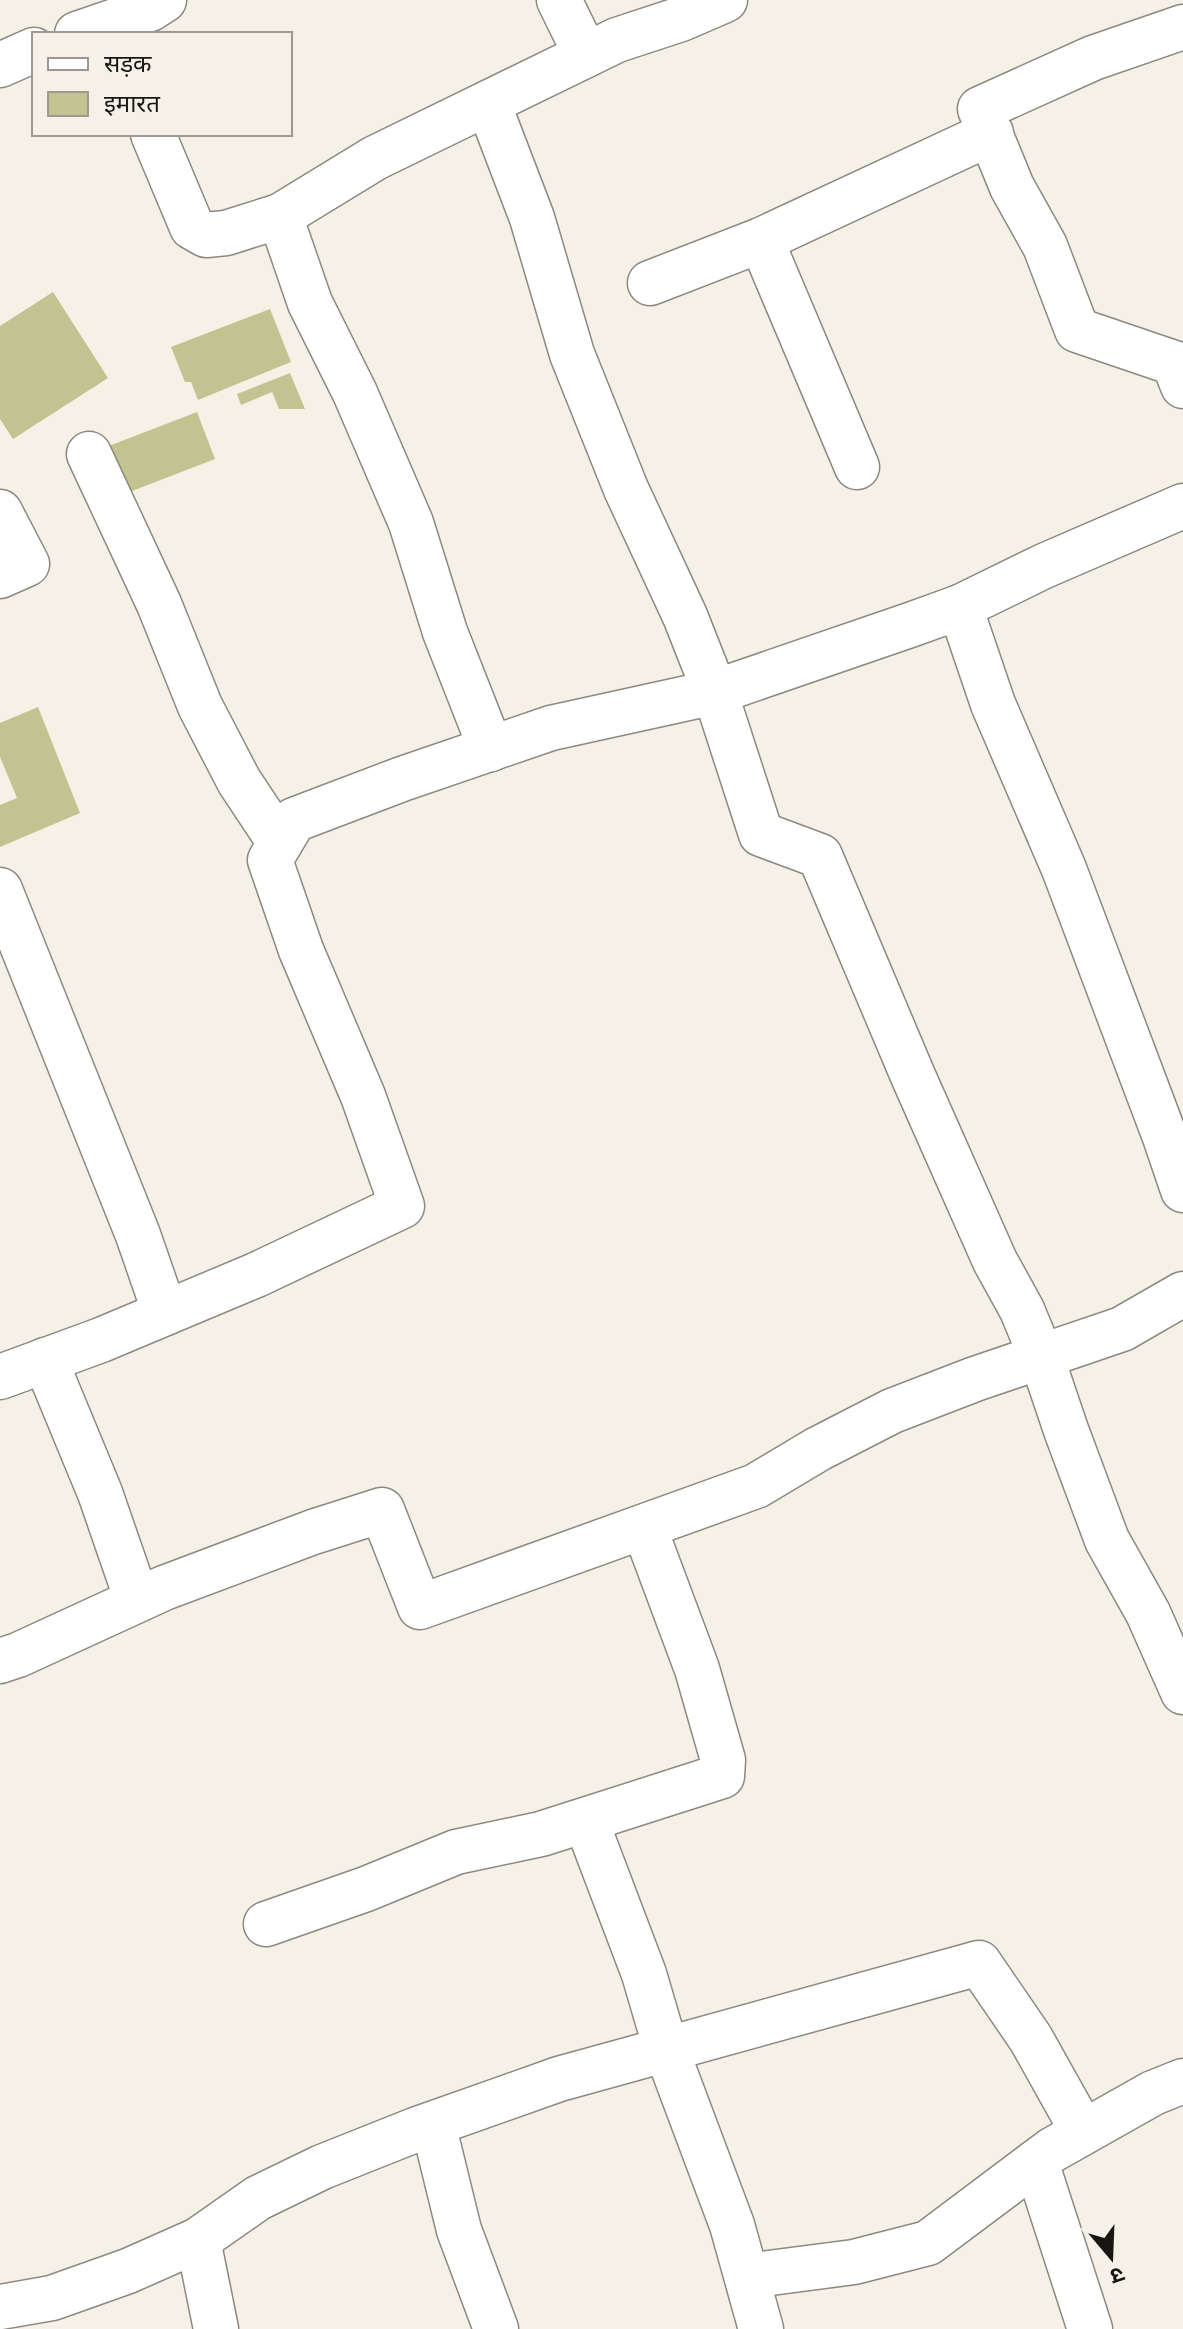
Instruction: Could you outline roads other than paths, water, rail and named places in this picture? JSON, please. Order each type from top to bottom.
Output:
[{"type":"street","points":[[97,31],[164,0]]},
{"type":"street","points":[[559,0],[586,55]]},
{"type":"street","points":[[154,136],[192,227],[206,235],[226,233],[280,216],[375,158],[617,40],[681,19],[725,0]]},
{"type":"street","points":[[1183,27],[1093,58],[980,109],[1012,187],[1045,246],[1077,330],[1174,363],[1183,386]]},
{"type":"street","points":[[0,65],[32,51]]},
{"type":"street","points":[[488,103],[532,218],[572,354],[626,489],[685,616],[715,692],[761,834],[820,856],[995,1261],[1022,1310],[1107,1540],[1148,1613],[1183,1692]]},
{"type":"street","points":[[650,283],[761,240],[991,133]]},
{"type":"street","points":[[280,216],[310,303],[355,393],[411,523],[445,632],[491,749]]},
{"type":"street","points":[[761,240],[857,467]]},
{"type":"street","points":[[89,454],[153,590],[200,706],[239,781],[280,843]]},
{"type":"street","points":[[0,1377],[256,1275],[402,1206],[363,1096],[301,950],[270,860],[294,820],[551,728],[715,692],[960,607],[1044,566],[1183,506]]},
{"type":"street","points":[[0,512],[27,564],[0,576]]},
{"type":"street","points":[[960,607],[993,704],[1064,869],[1183,1190]]},
{"type":"street","points":[[0,890],[138,1235],[165,1313]]},
{"type":"street","points":[[0,1661],[164,1588],[313,1532],[382,1510],[420,1607],[756,1486],[818,1449],[892,1411],[1122,1329],[1183,1294]]},
{"type":"street","points":[[45,1360],[100,1493],[137,1600]]},
{"type":"street","points":[[266,1924],[366,1889],[456,1852],[541,1834],[722,1776],[723,1760],[697,1669],[644,1527]]},
{"type":"street","points":[[586,1821],[644,1974],[666,2049],[732,2225],[761,2329]]},
{"type":"street","points":[[0,2307],[52,2298],[128,2271],[198,2240],[258,2198],[322,2167],[559,2079],[979,1963],[1031,2039],[1083,2132]]},
{"type":"street","points":[[747,2276],[854,2262],[928,2243],[1052,2150],[1153,2093],[1183,2081]]},
{"type":"street","points":[[433,2124],[459,2230],[496,2329]]},
{"type":"street","points":[[1036,2162],[1090,2329]]},
{"type":"street","points":[[198,2240],[216,2329]]}]
